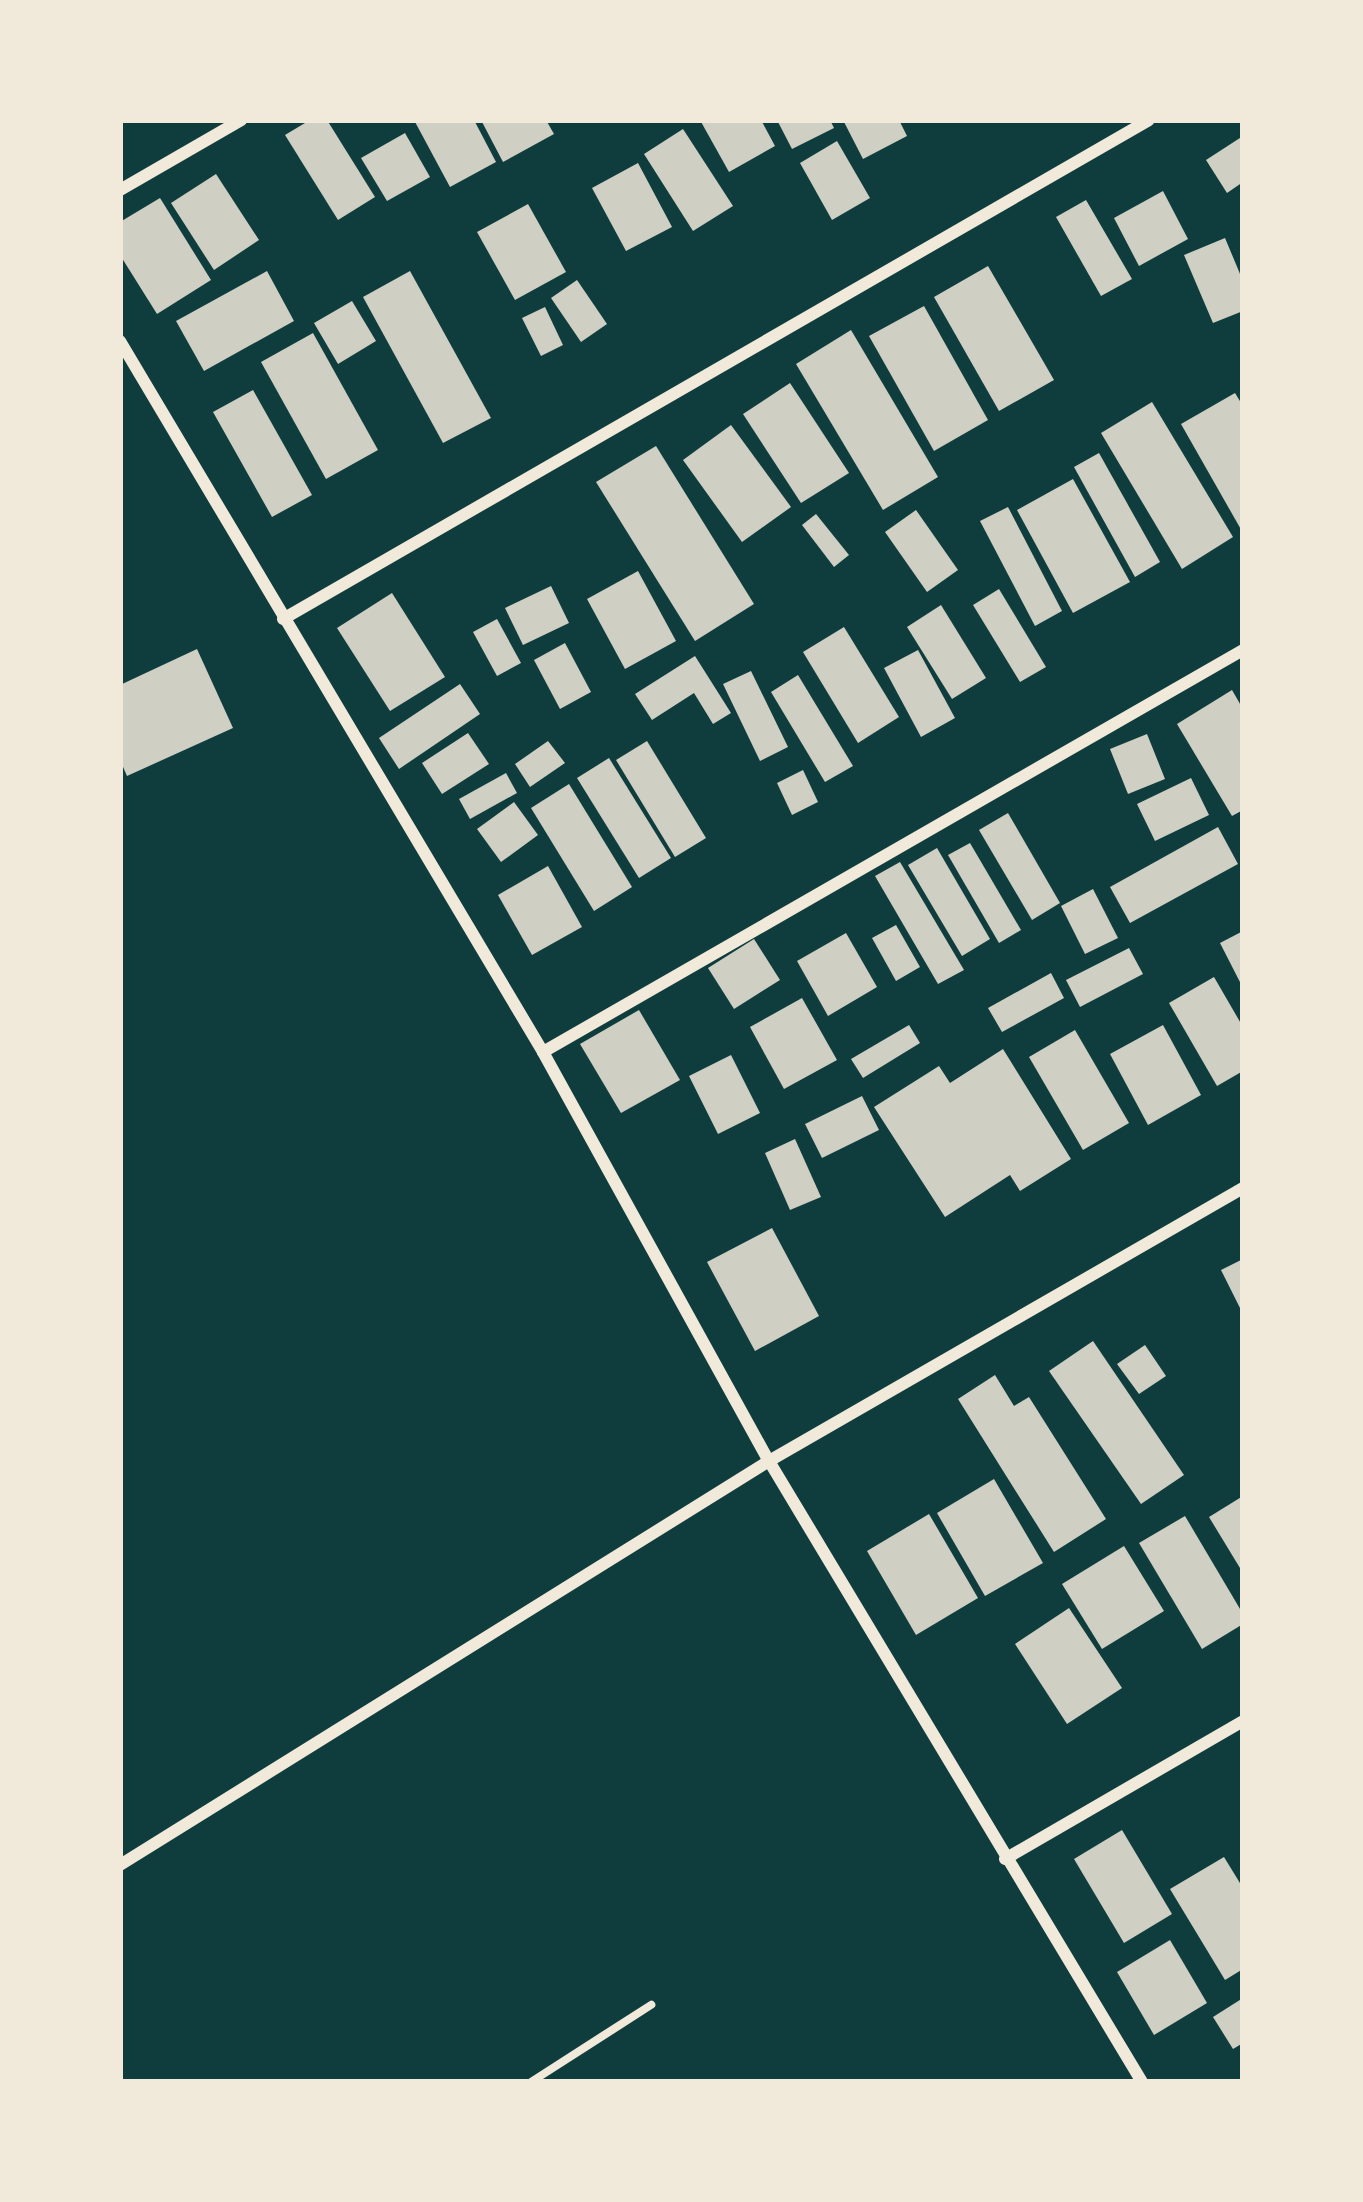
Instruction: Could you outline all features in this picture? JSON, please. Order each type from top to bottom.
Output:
[{"type":"street","points":[[120,190],[241,120]]},
{"type":"street","points":[[284,620],[1149,120]]},
{"type":"street","points":[[120,341],[543,1052],[769,1461],[1142,2082]]},
{"type":"street","points":[[543,1052],[1243,650]]},
{"type":"street","points":[[120,1865],[769,1461],[1243,1188]]},
{"type":"street","points":[[1005,1859],[1243,1721]]},
{"type":"path","points":[[530,2082],[651,2006]]},
{"type":"building","points":[[310,120],[327,120],[375,197],[338,220],[285,135]]},
{"type":"building","points":[[414,120],[474,120],[496,162],[450,187]]},
{"type":"building","points":[[481,120],[546,120],[554,134],[503,162]]},
{"type":"building","points":[[700,120],[761,120],[775,146],[729,172]]},
{"type":"building","points":[[777,120],[830,120],[834,128],[792,149]]},
{"type":"building","points":[[843,120],[899,120],[907,136],[863,159]]},
{"type":"building","points":[[683,129],[733,206],[693,231],[644,154]]},
{"type":"building","points":[[405,133],[430,177],[387,201],[361,158]]},
{"type":"building","points":[[1243,136],[1243,182],[1227,193],[1206,160]]},
{"type":"building","points":[[837,141],[870,198],[832,220],[800,163]]},
{"type":"building","points":[[638,163],[672,227],[626,251],[592,188]]},
{"type":"building","points":[[216,174],[259,240],[214,270],[171,203]]},
{"type":"building","points":[[1163,191],[1188,239],[1139,266],[1114,218]]},
{"type":"building","points":[[160,198],[211,280],[157,314],[120,255],[120,222]]},
{"type":"building","points":[[1086,200],[1132,279],[1101,296],[1056,217]]},
{"type":"building","points":[[528,204],[566,272],[515,300],[477,232]]},
{"type":"building","points":[[1225,238],[1243,281],[1243,311],[1213,323],[1184,255]]},
{"type":"building","points":[[988,266],[1054,380],[999,411],[934,297]]},
{"type":"building","points":[[267,271],[294,321],[204,371],[176,321]]},
{"type":"building","points":[[410,271],[491,418],[443,443],[363,297]]},
{"type":"building","points":[[577,280],[607,324],[581,342],[551,298]]},
{"type":"building","points":[[352,301],[376,341],[338,364],[314,323]]},
{"type":"building","points":[[924,306],[988,420],[934,451],[869,336]]},
{"type":"building","points":[[545,307],[563,345],[541,356],[522,318]]},
{"type":"building","points":[[851,330],[938,477],[883,510],[796,364]]},
{"type":"building","points":[[313,333],[378,450],[326,479],[261,362]]},
{"type":"building","points":[[790,383],[849,473],[801,503],[743,414]]},
{"type":"building","points":[[253,390],[312,495],[272,517],[213,412]]},
{"type":"building","points":[[1235,393],[1243,406],[1243,533],[1181,424]]},
{"type":"building","points":[[1152,402],[1233,537],[1182,569],[1101,433]]},
{"type":"building","points":[[731,425],[791,507],[742,542],[683,460]]},
{"type":"building","points":[[656,446],[754,604],[695,641],[596,482]]},
{"type":"building","points":[[1099,453],[1160,562],[1135,577],[1074,467]]},
{"type":"building","points":[[1073,479],[1130,582],[1073,613],[1017,510]]},
{"type":"building","points":[[1008,507],[1062,611],[1035,626],[980,521]]},
{"type":"building","points":[[916,510],[958,570],[927,592],[885,532]]},
{"type":"building","points":[[816,514],[849,555],[834,567],[802,525]]},
{"type":"building","points":[[638,571],[676,641],[625,669],[587,599]]},
{"type":"building","points":[[551,586],[569,623],[523,645],[505,608]]},
{"type":"building","points":[[999,589],[1046,667],[1020,682],[973,605]]},
{"type":"building","points":[[392,593],[445,677],[390,711],[337,628]]},
{"type":"building","points":[[941,605],[986,678],[952,699],[907,627]]},
{"type":"building","points":[[497,619],[521,663],[497,676],[473,632]]},
{"type":"building","points":[[844,627],[899,717],[858,743],[803,652]]},
{"type":"building","points":[[565,643],[591,692],[560,709],[534,660]]},
{"type":"building","points":[[197,649],[233,728],[127,776],[120,760],[120,685]]},
{"type":"building","points":[[918,650],[955,718],[921,737],[884,668]]},
{"type":"building","points":[[695,656],[731,713],[713,724],[694,693],[652,720],[635,694]]},
{"type":"building","points":[[751,671],[788,747],[760,761],[723,684]]},
{"type":"building","points":[[798,675],[853,766],[825,782],[771,692]]},
{"type":"building","points":[[460,684],[480,714],[399,769],[379,738]]},
{"type":"building","points":[[1232,690],[1243,709],[1243,810],[1232,816],[1177,724]]},
{"type":"building","points":[[468,733],[489,764],[442,794],[422,763]]},
{"type":"building","points":[[1147,734],[1165,779],[1128,794],[1110,749]]},
{"type":"building","points":[[548,741],[565,763],[530,787],[515,764]]},
{"type":"building","points":[[647,741],[706,838],[675,857],[616,760]]},
{"type":"building","points":[[609,758],[671,858],[639,878],[577,778]]},
{"type":"building","points":[[803,770],[818,802],[792,815],[777,783]]},
{"type":"building","points":[[506,773],[517,793],[470,819],[459,799]]},
{"type":"building","points":[[1191,778],[1209,815],[1155,841],[1137,804]]},
{"type":"building","points":[[569,784],[632,887],[594,911],[531,808]]},
{"type":"building","points":[[514,802],[538,835],[501,862],[477,829]]},
{"type":"building","points":[[1008,813],[1060,903],[1032,920],[979,830]]},
{"type":"building","points":[[1218,827],[1238,864],[1130,923],[1110,887]]},
{"type":"building","points":[[970,843],[1021,930],[999,943],[948,855]]},
{"type":"building","points":[[937,848],[990,939],[962,956],[908,865]]},
{"type":"building","points":[[900,862],[964,970],[938,984],[875,876]]},
{"type":"building","points":[[548,866],[582,927],[532,955],[498,895]]},
{"type":"building","points":[[1093,889],[1118,938],[1085,954],[1061,906]]},
{"type":"building","points":[[896,925],[920,967],[896,981],[872,938]]},
{"type":"building","points":[[1243,931],[1243,988],[1220,943]]},
{"type":"building","points":[[846,933],[877,987],[828,1016],[797,961]]},
{"type":"building","points":[[754,939],[780,980],[734,1009],[708,968]]},
{"type":"building","points":[[1129,948],[1143,974],[1080,1007],[1066,980]]},
{"type":"building","points":[[1051,973],[1064,998],[1002,1032],[988,1008]]},
{"type":"building","points":[[1214,977],[1243,1027],[1243,1071],[1217,1086],[1169,1003]]},
{"type":"building","points":[[802,998],[837,1060],[784,1089],[750,1027]]},
{"type":"building","points":[[639,1010],[680,1080],[621,1113],[580,1044]]},
{"type":"building","points":[[909,1025],[920,1043],[863,1078],[851,1059]]},
{"type":"building","points":[[1163,1025],[1201,1095],[1148,1125],[1110,1054]]},
{"type":"building","points":[[1075,1030],[1129,1123],[1083,1150],[1029,1057]]},
{"type":"building","points":[[1003,1049],[1071,1159],[1020,1191],[1010,1175],[945,1217],[874,1107],[939,1066],[950,1083]]},
{"type":"building","points":[[731,1055],[760,1113],[718,1134],[689,1076]]},
{"type":"building","points":[[862,1096],[879,1130],[822,1158],[805,1124]]},
{"type":"building","points":[[795,1139],[821,1197],[790,1210],[765,1153]]},
{"type":"building","points":[[772,1228],[819,1316],[755,1351],[707,1262]]},
{"type":"building","points":[[1243,1259],[1243,1314],[1221,1270]]},
{"type":"building","points":[[1093,1341],[1184,1475],[1141,1504],[1049,1371]]},
{"type":"building","points":[[1145,1345],[1166,1376],[1139,1394],[1117,1364]]},
{"type":"building","points":[[995,1375],[1014,1406],[1029,1397],[1106,1519],[1054,1552],[958,1399]]},
{"type":"building","points":[[994,1479],[1043,1563],[985,1596],[937,1513]]},
{"type":"building","points":[[1243,1496],[1243,1573],[1209,1517]]},
{"type":"building","points":[[929,1514],[978,1598],[916,1635],[867,1551]]},
{"type":"building","points":[[1185,1516],[1243,1614],[1243,1624],[1202,1649],[1139,1543]]},
{"type":"building","points":[[1124,1546],[1164,1611],[1102,1649],[1062,1584]]},
{"type":"building","points":[[1069,1608],[1122,1688],[1067,1724],[1015,1644]]},
{"type":"building","points":[[1122,1830],[1172,1914],[1124,1943],[1074,1859]]},
{"type":"building","points":[[1224,1857],[1243,1888],[1243,1969],[1225,1980],[1170,1889]]},
{"type":"building","points":[[1170,1940],[1207,2003],[1154,2035],[1117,1972]]},
{"type":"building","points":[[1243,1998],[1243,2043],[1233,2049],[1213,2017]]}]
